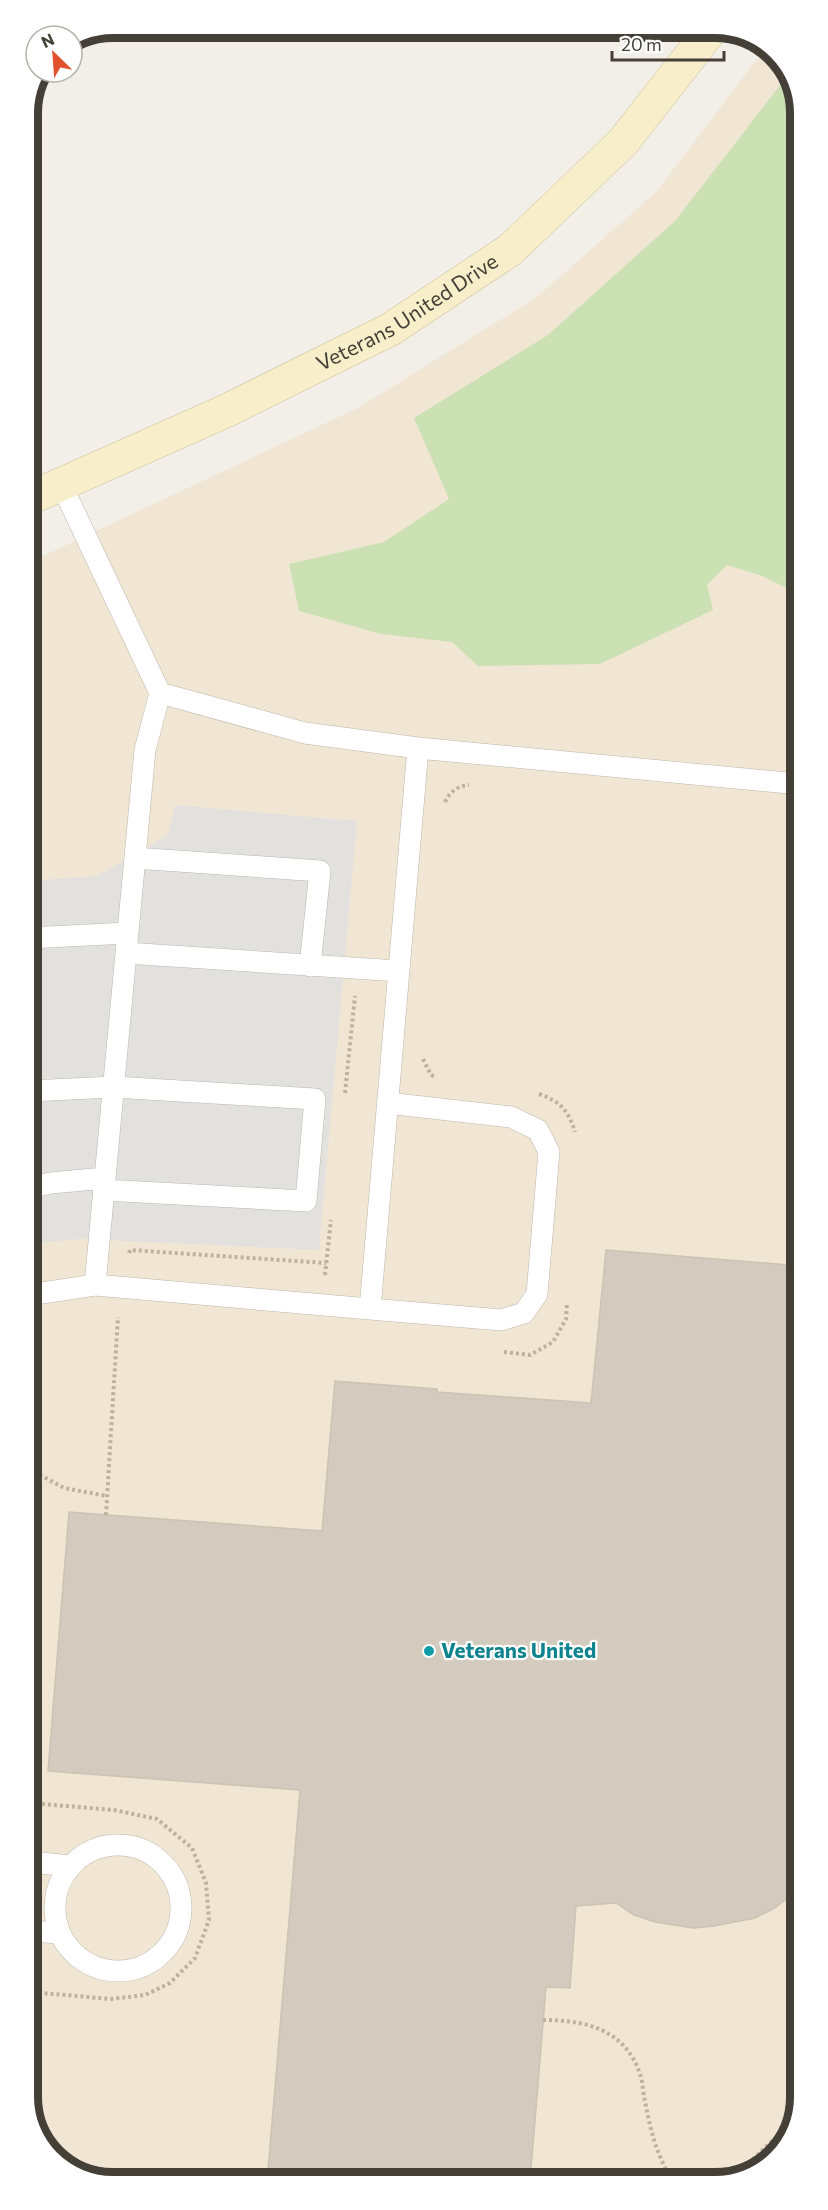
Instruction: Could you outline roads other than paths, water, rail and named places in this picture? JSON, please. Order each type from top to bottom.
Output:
[{"type":"street","name":"Veterans United Drive","points":[[38,494],[228,410],[391,329],[510,250],[623,142],[704,38]]},
{"type":"lane","points":[[61,484],[160,693],[145,750],[95,1285]]},
{"type":"lane","points":[[160,693],[304,733],[418,748],[790,782]]},
{"type":"lane","points":[[370,1309],[418,748]]},
{"type":"lane","points":[[135,858],[320,871],[310,966]]},
{"type":"lane","points":[[38,939],[127,943],[310,966],[399,971]]},
{"type":"lane","points":[[38,1091],[113,1087],[315,1100],[306,1201],[104,1184],[51,1183],[38,1186]]},
{"type":"lane","points":[[38,1294],[95,1285],[501,1320],[524,1313],[537,1294],[549,1152],[538,1130],[511,1117],[387,1103]]},
{"type":"lane","points":[[108,1846],[130,1846],[150,1854],[167,1868],[177,1886],[181,1908],[178,1929],[167,1948],[151,1962],[131,1970],[109,1971],[89,1964],[72,1951],[60,1933],[55,1916],[56,1898],[61,1881],[71,1866],[88,1853],[108,1846]]},
{"type":"lane","points":[[38,1863],[71,1866]]},
{"type":"lane","points":[[38,1932],[60,1933]]},
{"type":"place","name":"Veterans United","points":[[429,1651]]}]
